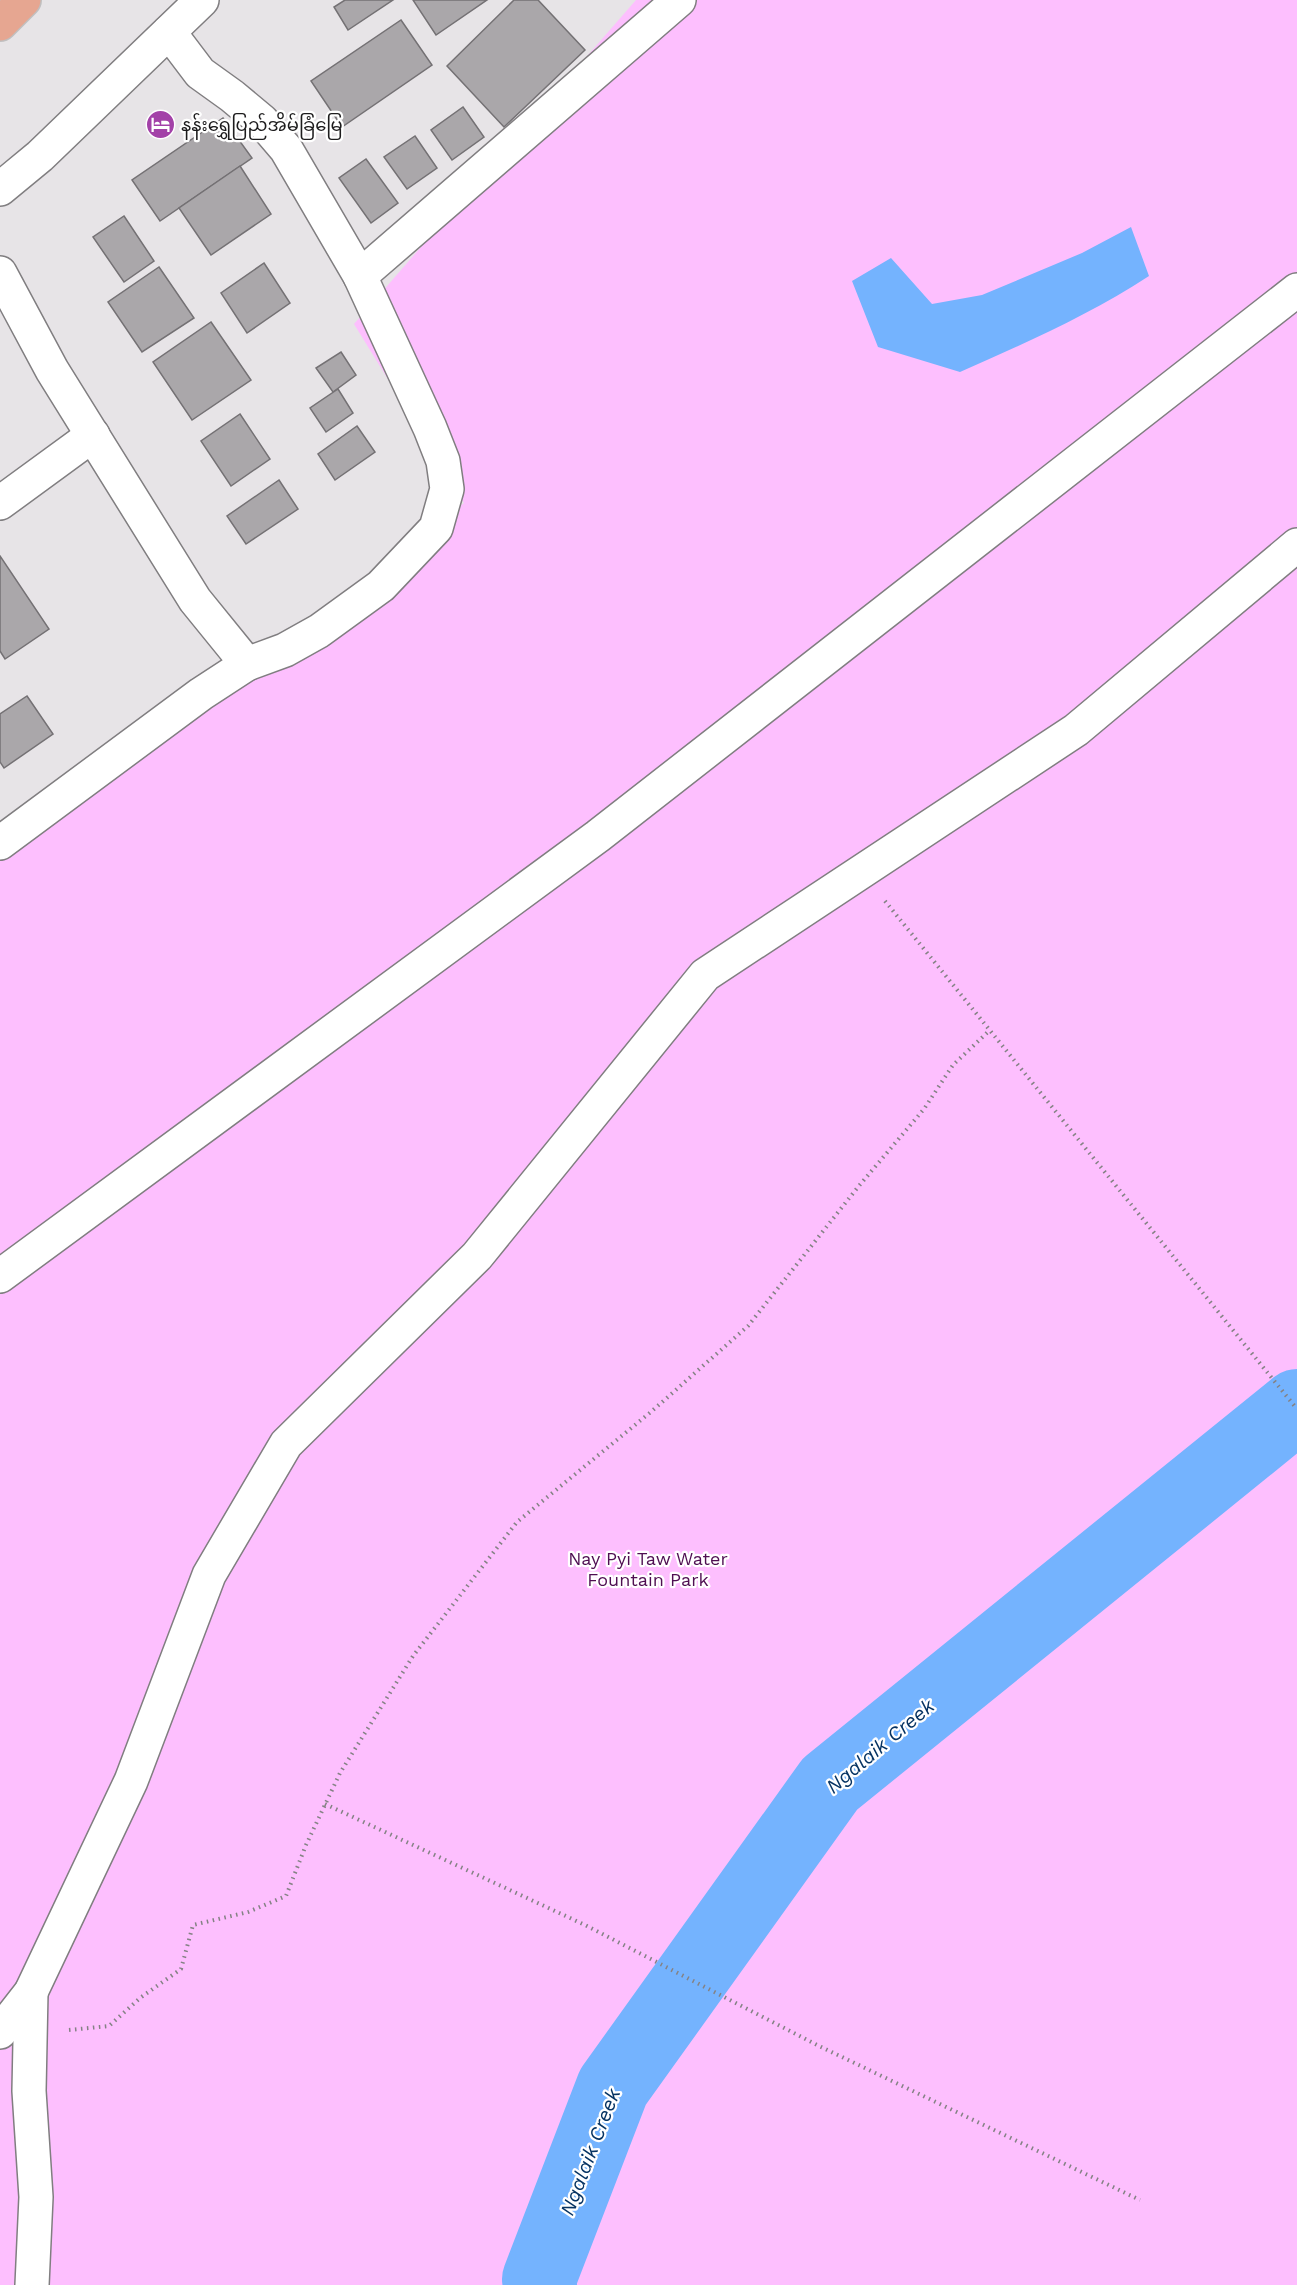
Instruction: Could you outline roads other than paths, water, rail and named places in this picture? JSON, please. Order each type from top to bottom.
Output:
[{"type":"main road","points":[[0,24],[24,0]]},
{"type":"street","points":[[0,189],[40,156],[202,0]]},
{"type":"street","points":[[360,276],[679,0]]},
{"type":"street","points":[[0,843],[201,694],[247,664],[285,650],[319,631],[381,586],[436,528],[447,489],[443,461],[430,428],[360,276],[286,149],[262,121],[200,73],[169,32]]},
{"type":"street","points":[[0,273],[52,370],[195,600],[247,664]]},
{"type":"street","points":[[0,1276],[598,836],[1297,290]]},
{"type":"street","points":[[0,503],[93,435]]},
{"type":"street","points":[[32,2285],[36,2197],[29,2091],[15,2031],[31,1992],[131,1782],[209,1575],[286,1444],[477,1256],[705,975],[1076,730],[1297,545]]},
{"type":"water","points":[[1131,227],[1149,276],[1080,316],[960,372],[878,347],[852,281],[891,258],[932,304],[982,295],[1082,253]]},
{"type":"waterway","name":"Ngalaik Creek","points":[[540,2285],[539,2279],[613,2087],[830,1784],[1297,1406]]},
{"type":"place","name":"နန်းရွှေပြည်အိမ်ခြံမြေ","points":[[160,125]]},
{"type":"park label","name":"Nay Pyi Taw Water Fountain Park","points":[[648,1569]]}]
